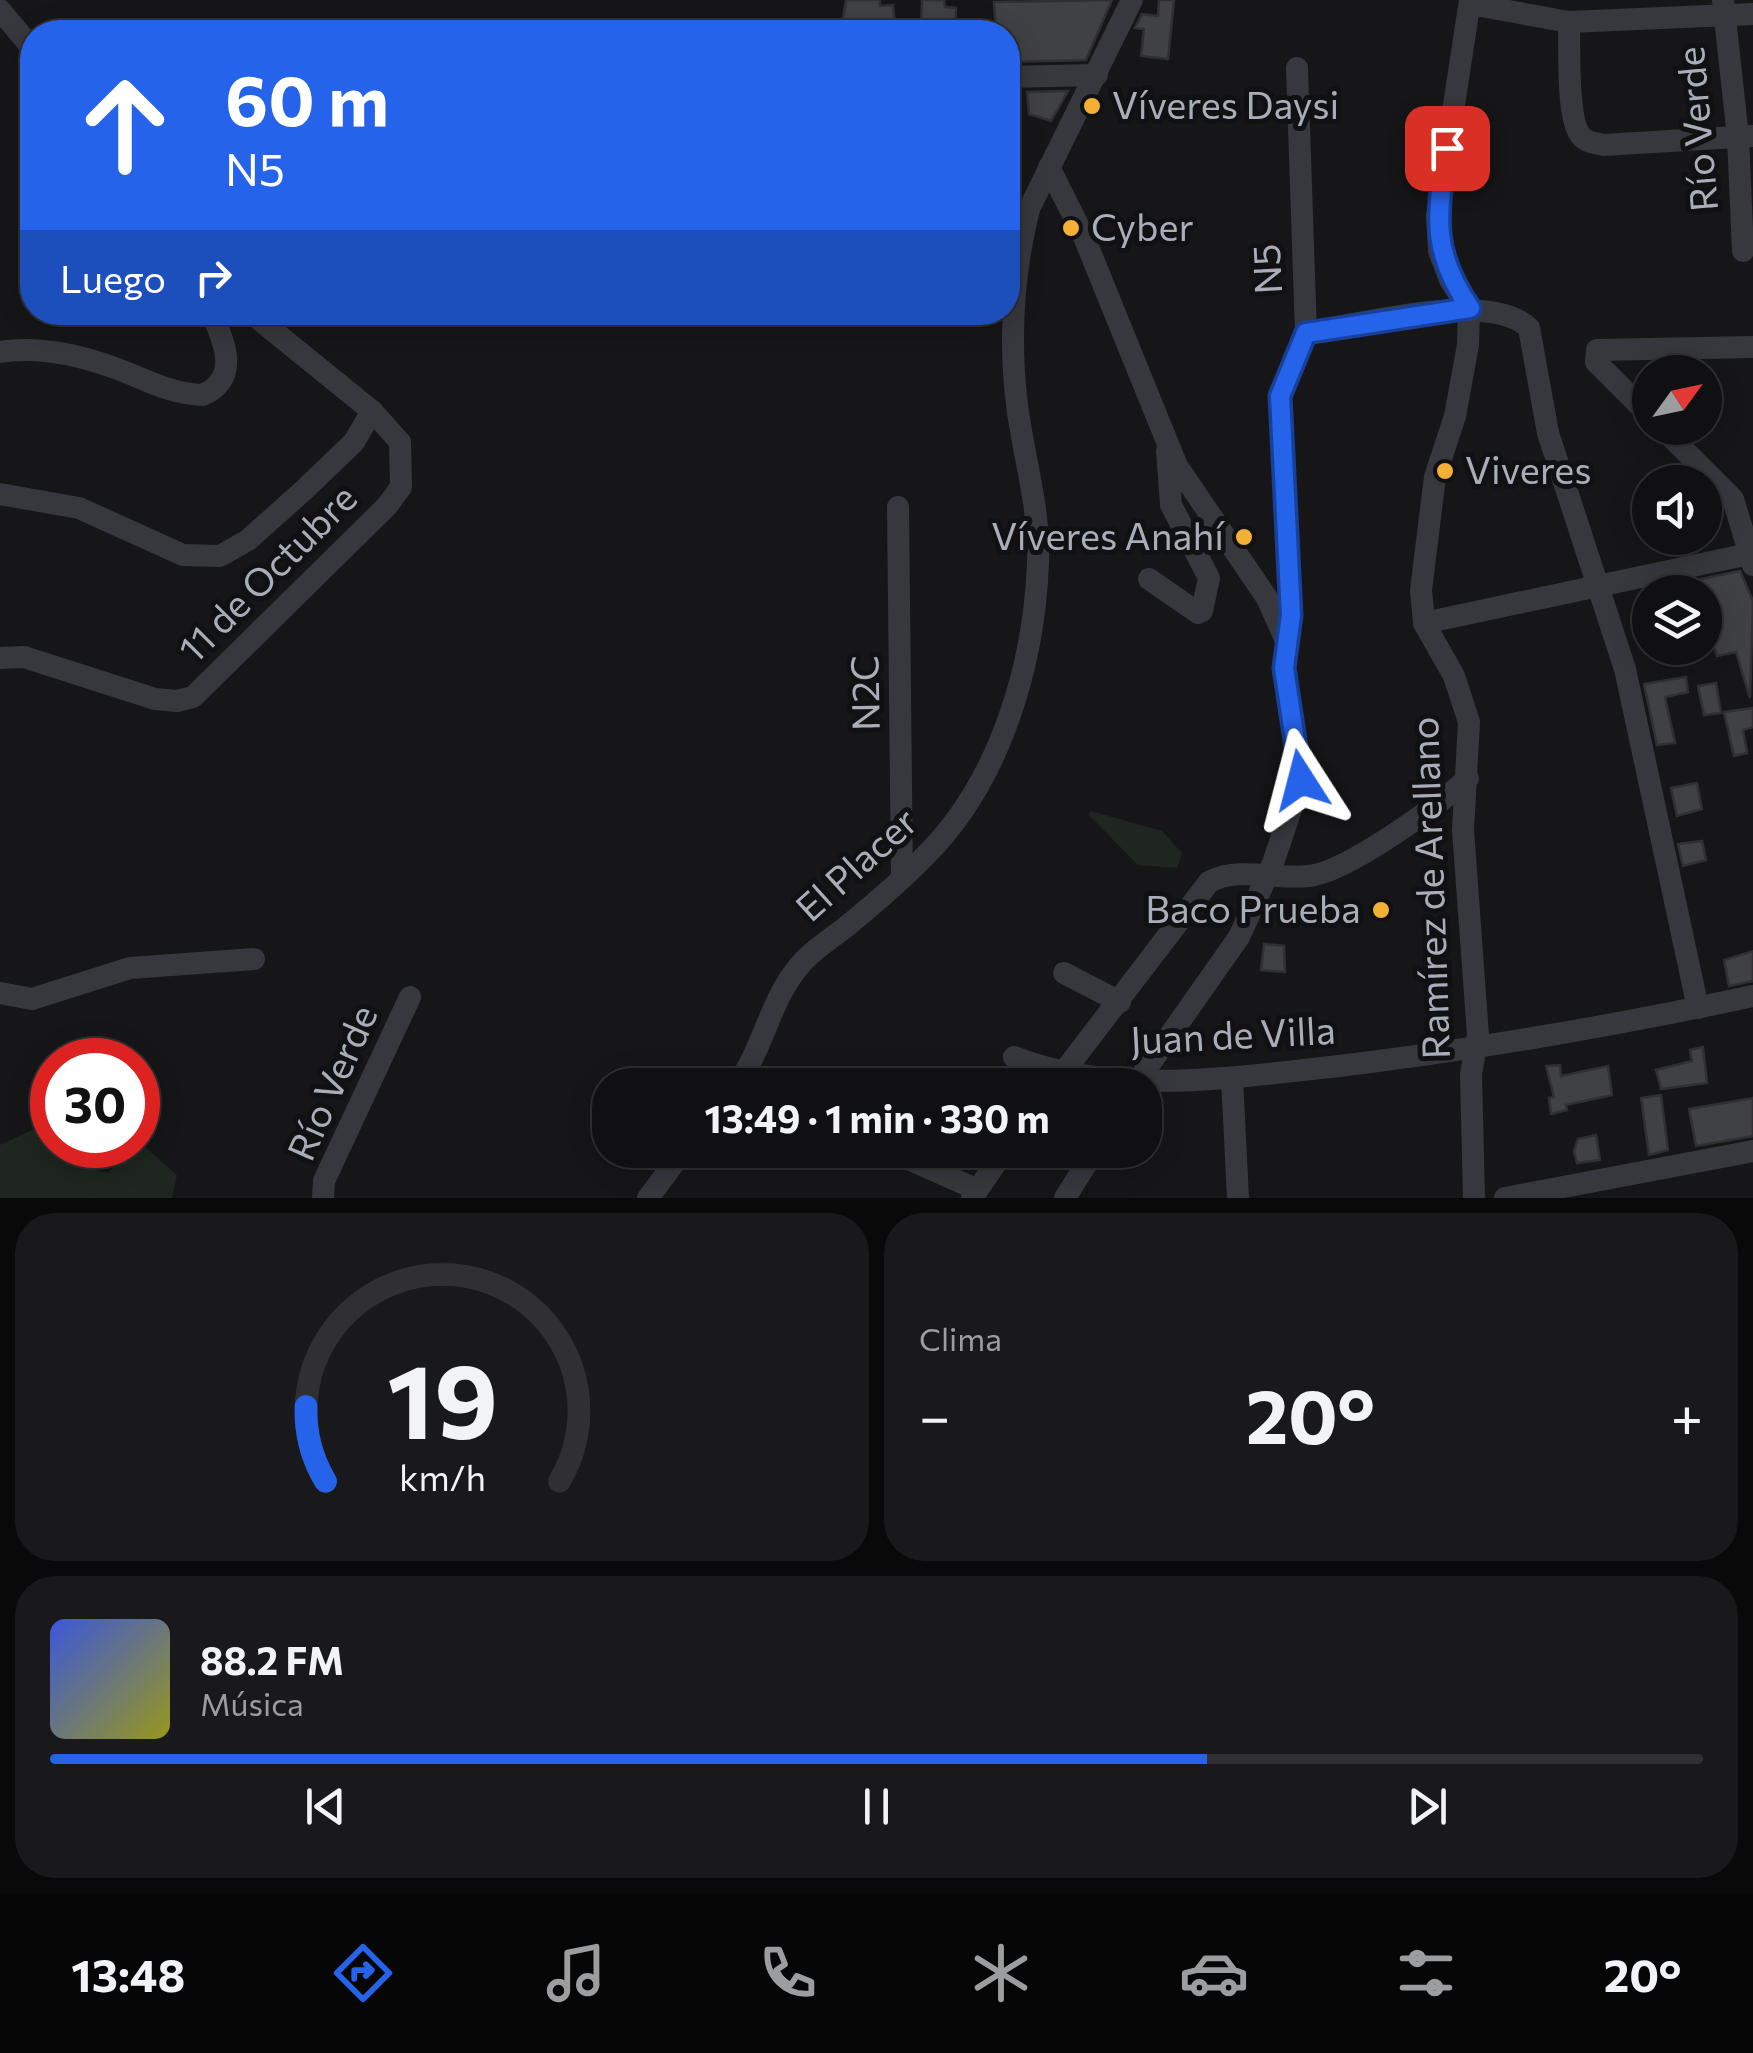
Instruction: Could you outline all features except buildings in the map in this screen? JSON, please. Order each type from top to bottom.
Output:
[{"type":"street","name":"El Placer","points":[[1020,261],[1029,209],[1132,0]]},
{"type":"street","points":[[1470,308],[1450,280],[1439,251],[1438,216],[1470,2],[1569,22],[1724,8],[1753,14]]},
{"type":"street","name":"Río Verde","points":[[1724,8],[1746,136],[1743,251]]},
{"type":"street","points":[[0,10],[20,34]]},
{"type":"street","points":[[1569,22],[1573,116],[1580,135],[1604,145],[1746,136]]},
{"type":"street","name":"N5","points":[[1147,1068],[1239,936],[1267,877],[1301,780],[1287,701],[1286,641],[1291,615],[1280,396],[1306,333],[1296,68]]},
{"type":"street","points":[[1020,77],[1097,75]]},
{"type":"street","points":[[1049,167],[1084,237],[1166,437],[1204,510],[1267,598],[1286,641]]},
{"type":"street","points":[[1306,333],[1470,308],[1511,316],[1529,328],[1548,433],[1625,669],[1698,1008]]},
{"type":"street","name":"Ramírez de Arellano","points":[[1470,308],[1460,388],[1433,496],[1421,590],[1424,623],[1454,676],[1469,722],[1463,830],[1478,1035],[1471,1074],[1474,1198]]},
{"type":"street","points":[[0,352],[28,348],[112,366],[178,394],[203,395],[223,380],[227,364],[226,347],[217,325]]},
{"type":"street","name":"11 de Octubre","points":[[0,658],[24,658],[155,699],[177,702],[193,697],[387,506],[401,487],[400,442],[372,411],[266,325]]},
{"type":"street","name":"El Placer","points":[[744,1068],[767,1015],[798,967],[902,878],[952,825],[984,775],[1026,665],[1038,562],[1036,500],[1018,408],[1015,325]]},
{"type":"street","points":[[1632,398],[1596,362],[1597,350],[1753,346]]},
{"type":"street","points":[[0,494],[79,508],[183,556],[220,556],[248,540],[304,490],[354,442],[372,411]]},
{"type":"street","points":[[1149,579],[1198,612],[1202,610],[1209,578],[1171,505],[1166,437]]},
{"type":"street","points":[[1424,623],[1597,586],[1751,560],[1743,499],[1681,445]]},
{"type":"street","name":"N2C","points":[[898,506],[902,878]]},
{"type":"street","points":[[1068,1068],[1209,882],[1234,874],[1312,876],[1352,861],[1468,778]]},
{"type":"street","points":[[0,993],[32,999],[130,968],[254,959]]},
{"type":"street","points":[[1064,973],[1120,1002]]},
{"type":"street","name":"Río Verde","points":[[323,1198],[324,1180],[410,996]]},
{"type":"street","name":"Juan de Villa","points":[[1162,1081],[1232,1078],[1475,1050],[1753,996]]},
{"type":"street","name":"Juan de Villa","points":[[1014,1057],[1035,1068]]},
{"type":"street","points":[[1232,1078],[1238,1198]]},
{"type":"street","points":[[1505,1198],[1753,1151]]},
{"type":"street","points":[[648,1198],[670,1168]]},
{"type":"street","points":[[923,1168],[974,1194],[992,1168]]},
{"type":"street","points":[[1065,1198],[1084,1168]]},
{"type":"shaded area","points":[[1091,811],[1162,831],[1182,853],[1177,868],[1138,865],[1088,814]]},
{"type":"shaded area","points":[[30,1131],[30,1168],[87,1168],[108,1173],[113,1168],[160,1168],[160,1160],[177,1175],[172,1198],[0,1198],[0,1145]]},
{"type":"place","name":"Víveres Daysi","points":[[1092,106]]},
{"type":"place","name":"Cyber","points":[[1071,228]]},
{"type":"place","name":"Viveres","points":[[1445,471]]},
{"type":"place","name":"Víveres Anahí","points":[[1244,537]]},
{"type":"place","name":"Baco Prueba","points":[[1381,910]]},
{"type":"route","points":[[1301,780],[1284,668],[1291,615],[1280,396],[1286,373],[1306,333],[1470,308],[1450,280],[1439,251],[1438,216],[1447,148]]}]
